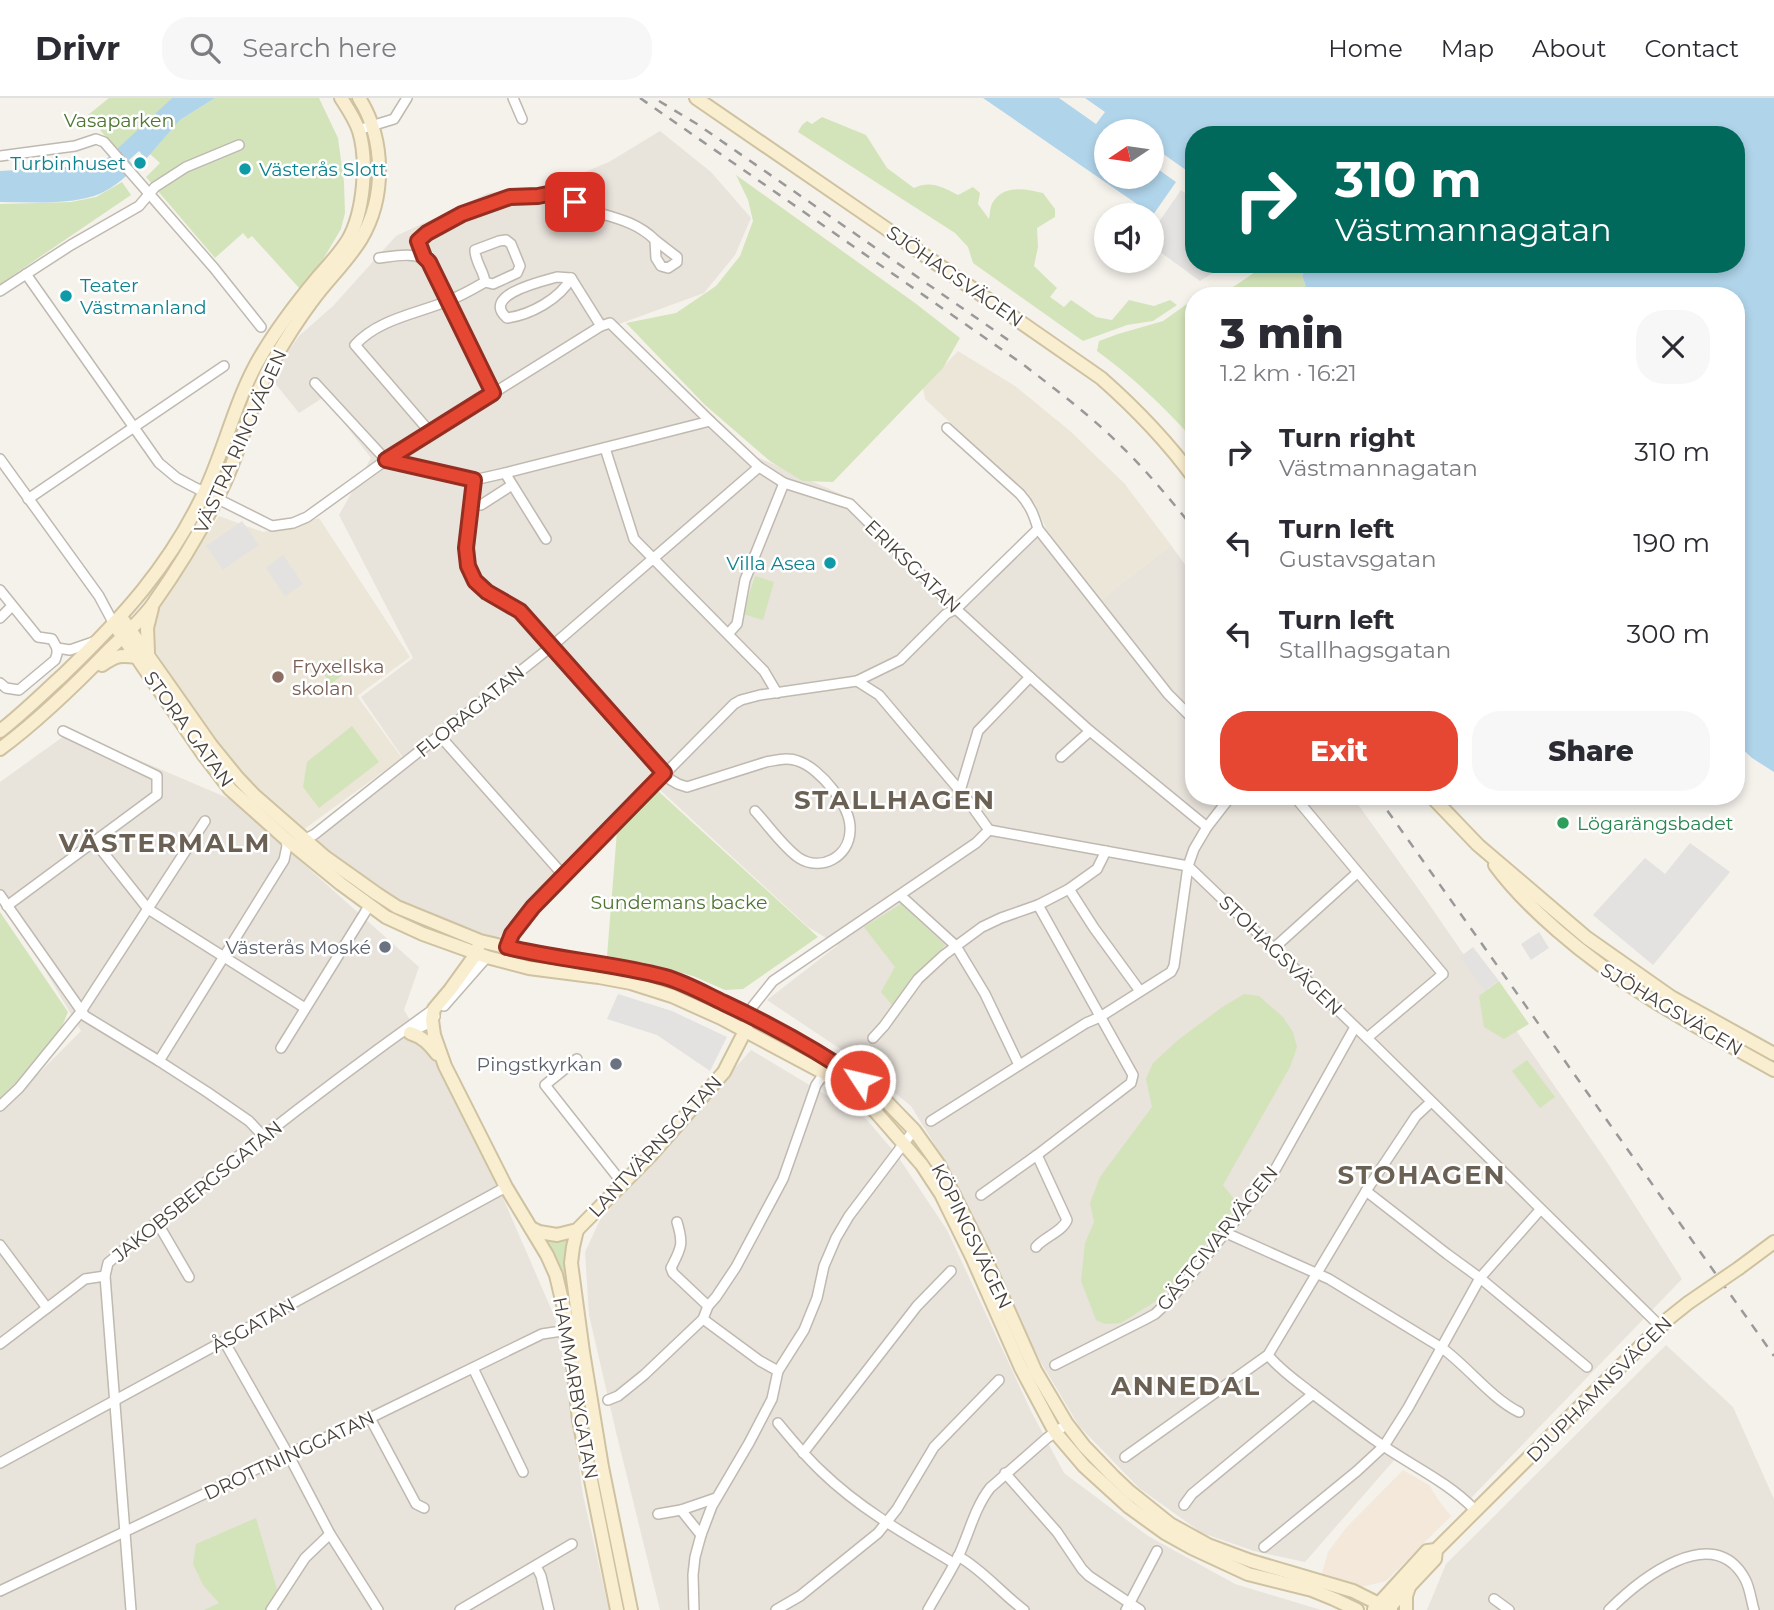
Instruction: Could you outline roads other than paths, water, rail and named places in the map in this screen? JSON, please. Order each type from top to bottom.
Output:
[{"type":"main road","points":[[341,98],[358,130]]},
{"type":"main road","name":"VÄSTRA RINGVÄGEN","points":[[0,731],[33,704],[97,640],[153,605],[185,558],[217,499],[262,382],[310,303],[363,237],[373,211],[380,176],[377,140],[359,98]]},
{"type":"main road","name":"SJÖHAGSVÄGEN","points":[[696,98],[1101,378],[1144,420],[1185,468]]},
{"type":"main road","name":"VÄSTRA RINGVÄGEN","points":[[0,749],[89,670],[160,577],[158,572],[180,538],[204,492],[243,391],[262,354],[349,237],[362,184],[363,147],[358,130]]},
{"type":"main road","points":[[89,670],[95,670],[115,656],[143,656],[153,605]]},
{"type":"main road","name":"STORA GATAN","points":[[123,626],[213,767],[230,789],[286,839],[369,906],[399,924],[481,955]]},
{"type":"main road","name":"STORA GATAN","points":[[143,656],[225,763],[254,795],[304,840],[397,906],[486,942]]},
{"type":"main road","name":"SJÖHAGSVÄGEN","points":[[1440,805],[1487,853],[1587,938],[1671,997],[1774,1054]]},
{"type":"main road","name":"SJÖHAGSVÄGEN","points":[[1487,853],[1510,885],[1592,960],[1671,1013],[1774,1070]]},
{"type":"main road","points":[[433,1015],[460,971],[458,959],[450,948],[441,942]]},
{"type":"main road","points":[[458,976],[481,955],[486,942]]},
{"type":"main road","name":"KÖPINGSVÄGEN","points":[[486,942],[532,953],[635,969],[669,978],[750,1015],[833,1061],[880,1095],[914,1130],[939,1165],[1035,1370],[1067,1424],[1113,1476],[1170,1524],[1208,1545],[1251,1562],[1353,1591],[1382,1608]]},
{"type":"main road","name":"KÖPINGSVÄGEN","points":[[481,955],[529,968],[610,979],[652,989],[691,1004],[824,1073],[875,1111],[922,1165],[954,1218],[1021,1368],[1055,1432],[1084,1466],[1129,1507],[1165,1533],[1192,1548],[1248,1574],[1312,1590],[1357,1610]]},
{"type":"main road","points":[[1617,977],[1641,984],[1652,984],[1658,994],[1699,1020],[1721,1040]]},
{"type":"main road","name":"HAMMARBYGATAN","points":[[433,1015],[438,1047],[445,1066],[506,1186],[547,1255],[574,1329],[631,1610]]},
{"type":"main road","name":"LANTVÄRNSGATAN","points":[[530,1228],[539,1233],[557,1235],[577,1230],[651,1155],[724,1072],[746,1031],[750,1015]]},
{"type":"main road","name":"HAMMARBYGATAN","points":[[404,1034],[419,1036],[429,1044],[445,1066]]},
{"type":"main road","name":"HAMMARBYGATAN","points":[[577,1230],[571,1263],[579,1420],[617,1610]]},
{"type":"main road","name":"DJUPHAMNSVÄGEN","points":[[1382,1608],[1409,1587],[1435,1559],[1436,1550],[1661,1326],[1688,1303],[1774,1242]]},
{"type":"main road","name":"DJUPHAMNSVÄGEN","points":[[1382,1608],[1427,1551],[1436,1550]]},
{"type":"main road","points":[[1406,1610],[1409,1587]]},
{"type":"main road","points":[[1312,1590],[1323,1590],[1382,1608]]},
{"type":"street","points":[[358,130],[394,119],[407,98]]},
{"type":"street","points":[[513,98],[522,119]]},
{"type":"street","points":[[0,156],[75,146],[96,139],[104,142],[214,268],[261,327]]},
{"type":"street","points":[[0,291],[139,206],[155,187],[186,167],[239,145]]},
{"type":"street","points":[[493,393],[418,241],[427,233],[462,214],[510,197],[558,192],[590,211],[627,221],[655,240]]},
{"type":"street","points":[[430,432],[355,345],[374,330],[395,320],[448,301],[485,282],[493,284],[517,273],[520,266],[511,244],[506,240],[475,250],[485,282]]},
{"type":"street","points":[[379,258],[415,255],[424,257]]},
{"type":"street","points":[[26,274],[159,463],[177,478],[272,526],[283,526],[307,517],[386,460],[606,325]]},
{"type":"street","points":[[558,277],[571,278],[558,293],[532,310],[507,318],[502,313],[500,306],[506,296],[558,277]]},
{"type":"street","name":"ERIKSGATAN","points":[[571,278],[606,325],[759,467],[784,483],[849,504],[956,609],[1090,731],[1208,827]]},
{"type":"street","points":[[28,499],[224,366]]},
{"type":"street","points":[[315,383],[386,460],[474,480],[709,421]]},
{"type":"street","points":[[947,428],[1029,504],[1038,529],[1168,694],[1185,711]]},
{"type":"street","points":[[606,448],[634,539],[764,671],[777,693]]},
{"type":"street","name":"STORA GATAN","points":[[0,459],[123,626]]},
{"type":"street","name":"FLORAGATAN","points":[[304,840],[552,646],[759,467]]},
{"type":"street","points":[[505,473],[546,540]]},
{"type":"street","points":[[474,480],[466,548],[468,566],[475,581],[487,592],[520,611],[664,773],[678,785],[687,787],[766,762],[778,759],[795,760],[809,765],[838,797],[849,819],[849,839],[835,859],[823,864],[807,862],[797,857],[755,811]]},
{"type":"street","points":[[728,634],[737,624],[745,580],[784,483]]},
{"type":"street","points":[[472,504],[481,505],[512,485]]},
{"type":"street","points":[[503,961],[512,934],[533,907],[734,704],[749,697],[857,681],[900,660],[1038,529]]},
{"type":"street","points":[[0,590],[38,637],[52,639],[58,654],[55,660],[19,690],[6,688],[0,683]]},
{"type":"street","points":[[0,618],[12,606]]},
{"type":"street","points":[[57,648],[70,650],[97,640]]},
{"type":"street","points":[[960,791],[978,731],[1030,677]]},
{"type":"street","points":[[857,681],[879,695],[960,791],[989,830],[1188,866]]},
{"type":"street","points":[[7,906],[157,795],[157,776],[63,731]]},
{"type":"street","points":[[1060,757],[1090,731]]},
{"type":"street","points":[[440,736],[564,876]]},
{"type":"street","points":[[931,1121],[1171,972],[1188,866],[1194,849],[1224,805]]},
{"type":"street","points":[[1301,805],[1443,974],[1367,1038]]},
{"type":"street","points":[[0,1106],[24,1082],[82,1010],[205,821]]},
{"type":"street","points":[[750,1015],[752,1006],[773,981],[976,843],[989,830]]},
{"type":"street","points":[[159,1061],[284,860],[286,839]]},
{"type":"street","points":[[95,842],[148,909],[305,1008]]},
{"type":"street","points":[[873,1038],[930,966],[982,927],[1038,905],[1069,889],[1097,869],[1106,851]]},
{"type":"street","name":"STOHAGSVÄGEN","points":[[1188,866],[1661,1326]]},
{"type":"street","points":[[1274,948],[1357,873]]},
{"type":"street","points":[[1069,889],[1140,991]]},
{"type":"street","points":[[0,895],[85,1016],[249,1121],[263,1136]]},
{"type":"street","points":[[900,895],[956,946],[985,994],[1019,1065]]},
{"type":"street","points":[[981,1195],[1132,1083],[1133,1074],[1038,905]]},
{"type":"street","points":[[281,1048],[369,906]]},
{"type":"street","name":"JAKOBSBERGSGATAN","points":[[0,1344],[85,1279],[105,1276],[108,1263],[263,1136],[433,1015],[481,955]]},
{"type":"street","name":"GÄSTGIVARVÄGEN","points":[[1055,1365],[1155,1314],[1171,1299],[1271,1177],[1355,1027]]},
{"type":"street","points":[[577,1059],[545,1085],[623,1184]]},
{"type":"street","points":[[608,1400],[618,1396],[643,1375],[703,1320],[708,1306],[736,1267],[783,1179],[816,1085],[833,1061]]},
{"type":"street","points":[[1125,1457],[1268,1355],[1366,1191],[1416,1116],[1431,1102]]},
{"type":"street","points":[[694,1610],[693,1574],[701,1535],[716,1498],[768,1409],[778,1371],[804,1330],[817,1298],[824,1266],[842,1226],[914,1130]]},
{"type":"street","points":[[1036,1247],[1065,1225],[1067,1220],[1037,1155]]},
{"type":"street","name":"ÅSGATAN","points":[[0,1463],[506,1186]]},
{"type":"street","points":[[1366,1191],[1480,1278],[1587,1367]]},
{"type":"street","points":[[1264,1547],[1384,1446],[1480,1278],[1540,1210]]},
{"type":"street","points":[[157,1222],[189,1277]]},
{"type":"street","points":[[677,1222],[681,1245],[678,1258],[671,1268],[708,1306]]},
{"type":"street","points":[[1224,1232],[1318,1274],[1442,1348],[1507,1406],[1519,1412]]},
{"type":"street","points":[[0,1245],[47,1308]]},
{"type":"street","points":[[803,1453],[917,1306],[951,1271]]},
{"type":"street","points":[[105,1276],[131,1610]]},
{"type":"street","points":[[703,1320],[778,1371]]},
{"type":"street","name":"DROTTNINGGATAN","points":[[0,1591],[542,1335],[574,1329]]},
{"type":"street","points":[[224,1341],[330,1534],[378,1610]]},
{"type":"street","points":[[1268,1355],[1275,1364],[1313,1394],[1384,1446],[1462,1496],[1475,1510]]},
{"type":"street","points":[[473,1368],[523,1472]]},
{"type":"street","points":[[776,1610],[800,1596],[878,1533],[897,1509],[934,1447],[999,1380]]},
{"type":"street","points":[[1184,1505],[1192,1494],[1313,1394]]},
{"type":"street","points":[[370,1418],[416,1504],[424,1508]]},
{"type":"street","points":[[778,1423],[803,1453],[832,1480],[886,1523],[956,1560],[974,1565],[1024,1610]]},
{"type":"street","points":[[928,1610],[956,1560],[984,1496],[1005,1473],[1067,1424]]},
{"type":"street","points":[[1005,1473],[1057,1532],[1082,1569],[1128,1607],[1140,1610]]},
{"type":"street","points":[[658,1514],[681,1510],[716,1498]]},
{"type":"street","points":[[681,1510],[701,1535]]},
{"type":"street","points":[[271,1610],[305,1558],[330,1534]]},
{"type":"street","points":[[460,1610],[572,1544]]},
{"type":"street","points":[[1128,1607],[1157,1551]]},
{"type":"street","points":[[1609,1610],[1671,1563],[1684,1557],[1708,1553],[1728,1560],[1740,1572],[1746,1581],[1754,1610]]},
{"type":"street","points":[[536,1566],[550,1610]]},
{"type":"street","points":[[1494,1599],[1509,1610]]},
{"type":"water","points":[[172,98],[215,98],[180,120],[146,159],[139,151],[129,160],[135,168],[111,188],[94,196],[71,201],[0,202],[0,171],[100,165]]},
{"type":"water","points":[[983,98],[1059,98],[1094,123],[1094,174]]},
{"type":"water","points":[[1085,98],[1774,98],[1774,772],[1745,751],[1745,287],[1306,287],[1302,275],[1745,273],[1745,126],[1185,126],[1185,169],[1164,154],[1164,119],[1100,119],[1105,112]]},
{"type":"water","points":[[1164,174],[1176,182],[1161,203],[1136,203],[1115,189],[1164,189]]},
{"type":"railway","points":[[640,98],[1024,365],[1096,423],[1129,454],[1185,518]]},
{"type":"railway","points":[[659,101],[697,124],[1014,344]]},
{"type":"railway","points":[[1383,805],[1774,1356]]},
{"type":"place","name":"Turbinhuset","points":[[140,163]]},
{"type":"place","name":"Västerås Slott","points":[[245,169]]},
{"type":"place","name":"Teater Västmanland","points":[[66,296]]},
{"type":"place","name":"Villa Asea","points":[[830,563]]},
{"type":"place","name":"Fryxellska skolan","points":[[278,677]]},
{"type":"place","name":"Lögarängsbadet","points":[[1563,823]]},
{"type":"place","name":"Västerås Moské","points":[[385,947]]},
{"type":"place","name":"Pingstkyrkan","points":[[616,1064]]},
{"type":"district","name":"STALLHAGEN","points":[[895,800]]},
{"type":"district","name":"VÄSTERMALM","points":[[165,843]]},
{"type":"district","name":"STOHAGEN","points":[[1422,1175]]},
{"type":"district","name":"ANNEDAL","points":[[1186,1386]]},
{"type":"park label","name":"Vasaparken","points":[[119,120]]},
{"type":"park label","name":"Sundemans backe","points":[[679,902]]}]
